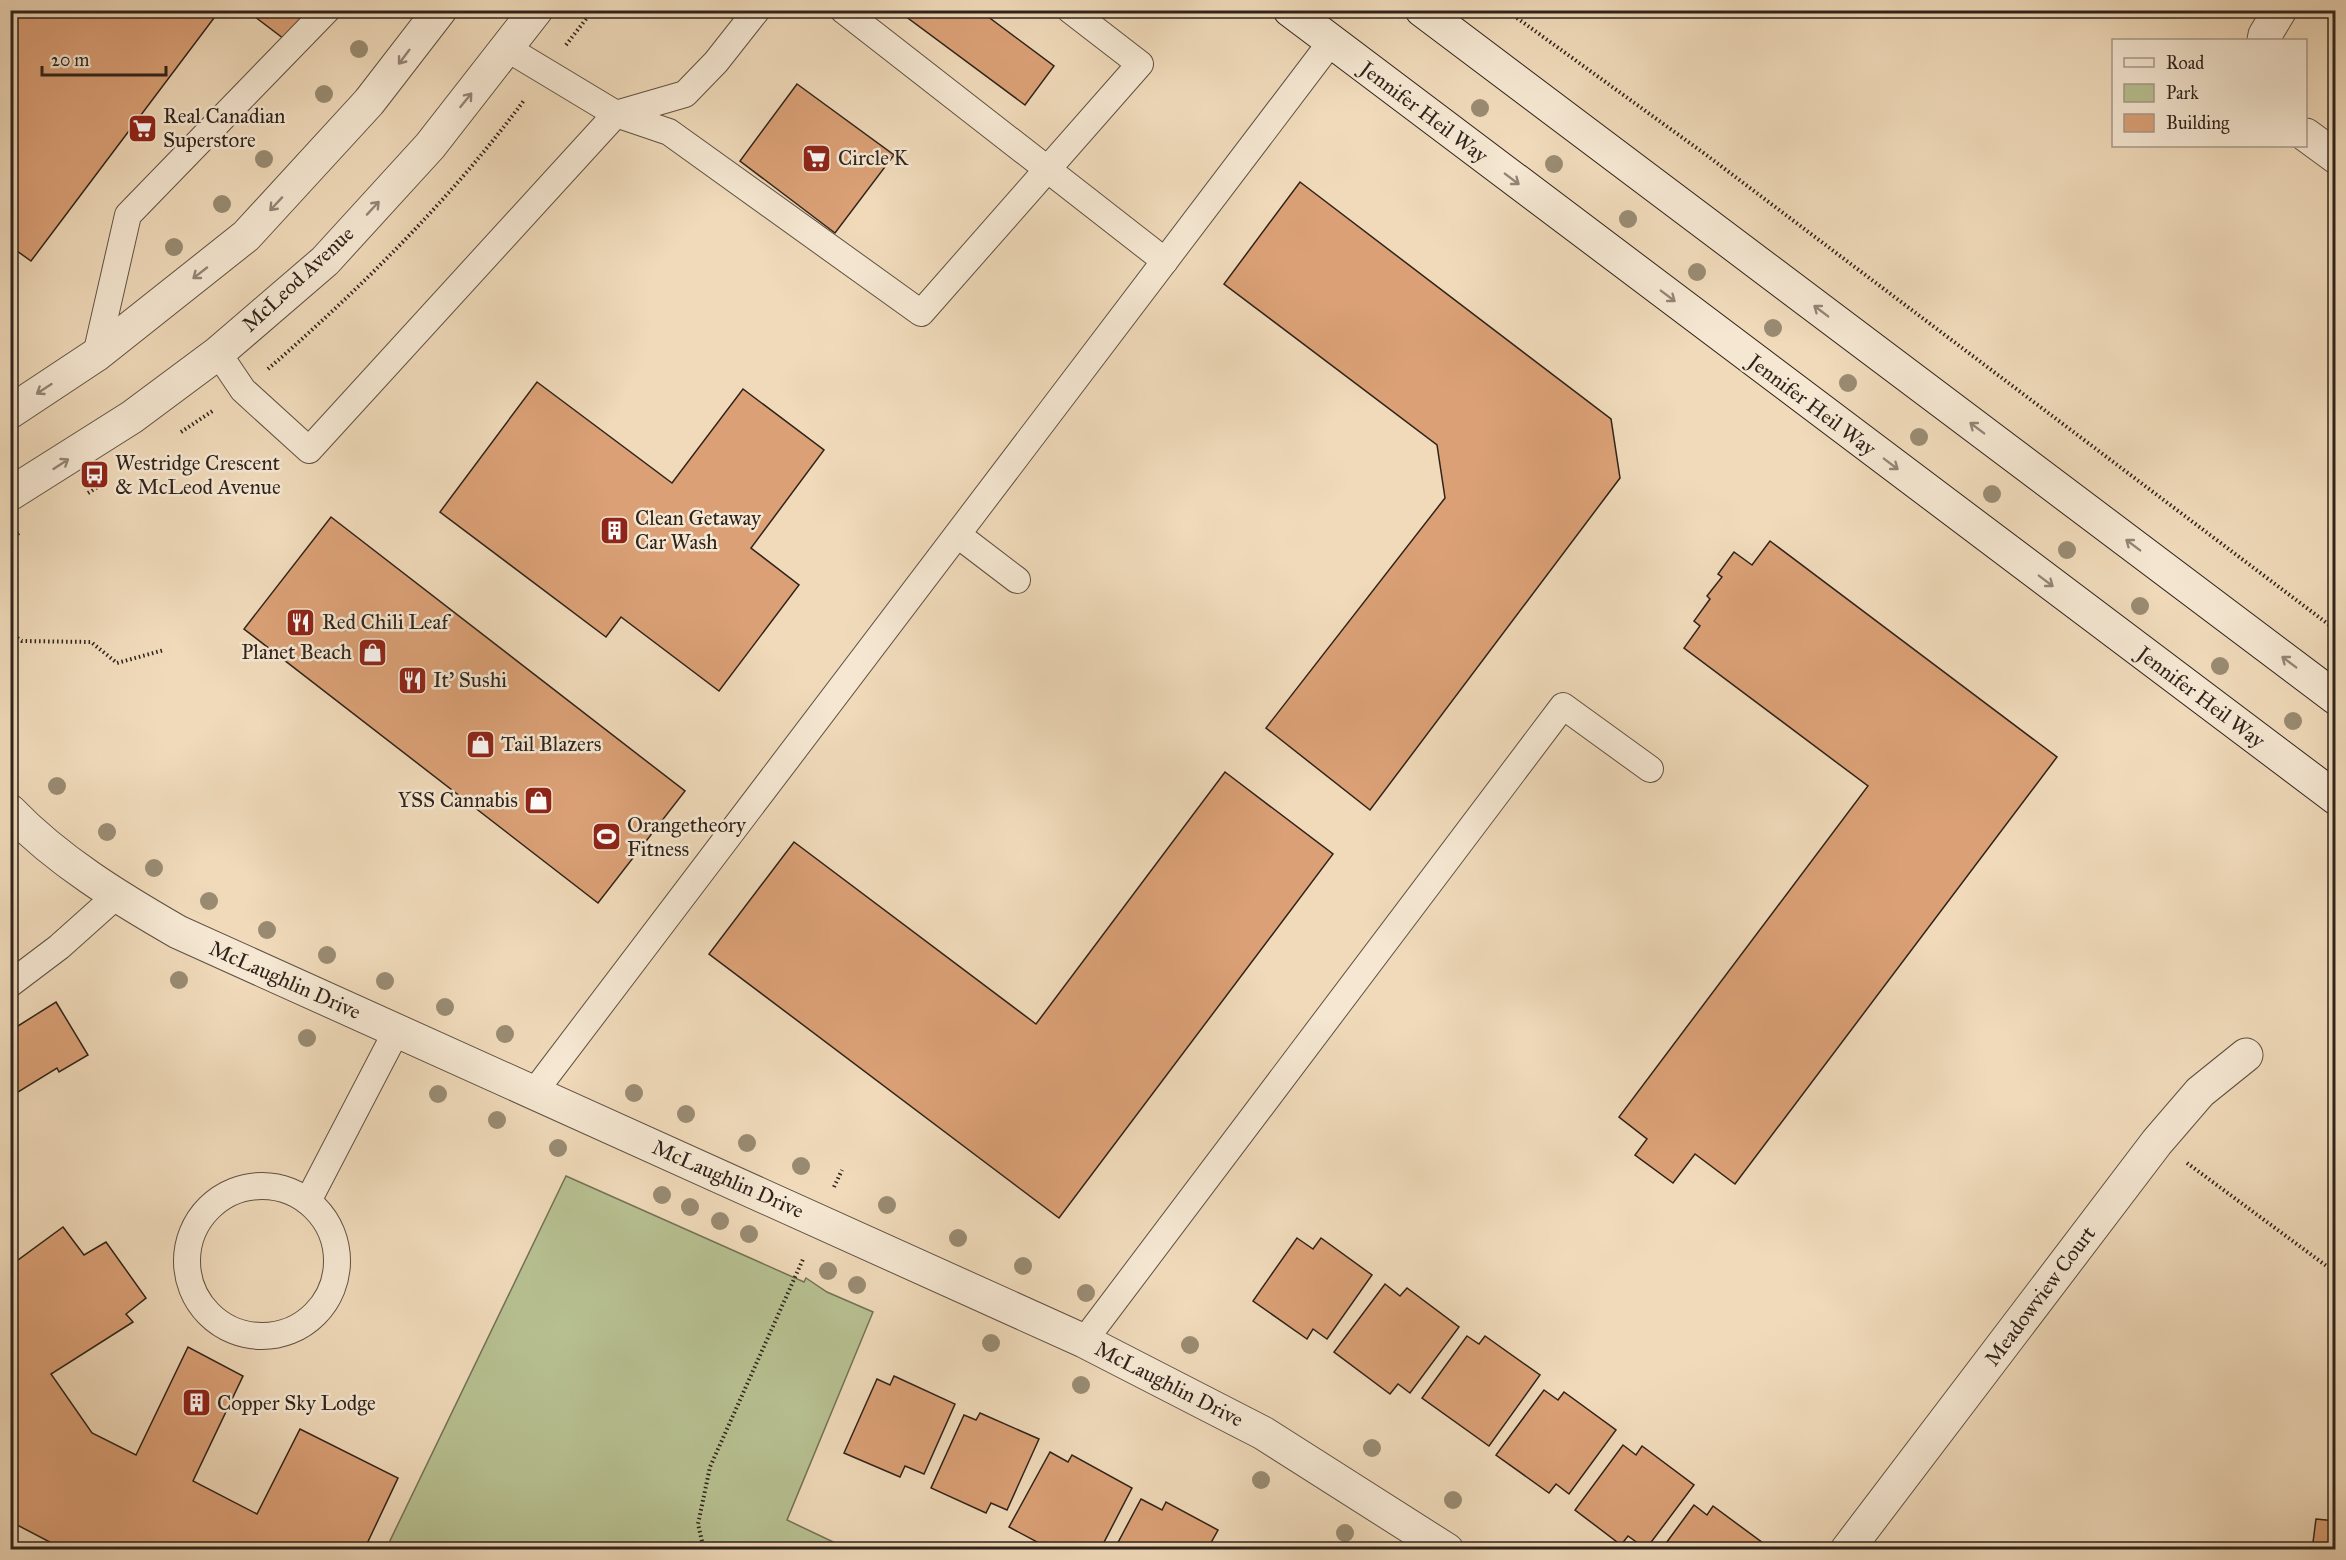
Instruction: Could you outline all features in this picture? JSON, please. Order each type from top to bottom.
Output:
[{"type":"street","points":[[10,412],[96,355],[246,236],[369,102],[440,10]]},
{"type":"street","name":"McLeod Avenue","points":[[10,494],[132,417],[218,353],[325,261],[430,146],[508,49],[536,10]]},
{"type":"street","name":"Jennifer Heil Way","points":[[1290,10],[2336,798]]},
{"type":"street","points":[[1422,10],[2336,698]]},
{"type":"street","points":[[2265,39],[2265,35],[2280,10]]},
{"type":"street","points":[[2307,136],[2336,157]]},
{"type":"street","name":"McLaughlin Drive","points":[[10,811],[69,862],[116,896],[178,932],[243,963],[535,1091],[1084,1341],[1263,1433],[1448,1550]]},
{"type":"street","name":"Meadowview Court","points":[[1847,1550],[2157,1142],[2200,1092],[2246,1055]]},
{"type":"lane","points":[[96,355],[128,215],[327,10]]},
{"type":"lane","points":[[218,353],[243,390],[309,450],[616,114],[685,94],[716,62],[757,10]]},
{"type":"lane","points":[[843,10],[1165,261]]},
{"type":"lane","points":[[508,49],[616,114],[669,132],[921,313],[1140,64],[1070,10]]},
{"type":"lane","points":[[535,1091],[1331,42]]},
{"type":"lane","points":[[958,535],[1017,580]]},
{"type":"lane","points":[[1084,1341],[1563,706],[1650,769]]},
{"type":"lane","points":[[10,984],[59,947],[116,896]]},
{"type":"lane","points":[[308,1201],[397,1030]]},
{"type":"lane","points":[[248,1186],[279,1188],[308,1201],[328,1225],[338,1255],[333,1286],[317,1313],[291,1332],[260,1337],[229,1330],[204,1311],[189,1283],[186,1251],[197,1222],[218,1199],[248,1186]]},
{"type":"path","points":[[345,302],[490,146],[593,10]]},
{"type":"path","points":[[1506,10],[1705,154],[2336,630]]},
{"type":"path","points":[[10,633],[22,641],[91,642],[117,663],[164,650]]},
{"type":"path","points":[[2157,1142],[2336,1273]]},
{"type":"path","points":[[704,1550],[698,1524],[711,1467],[798,1270]]},
{"type":"green space","points":[[566,1176],[804,1282],[806,1278],[827,1292],[873,1312],[787,1520],[848,1549],[386,1549]]},
{"type":"building","points":[[10,10],[220,10],[31,261],[10,246]]},
{"type":"building","points":[[246,10],[319,10],[292,45]]},
{"type":"building","points":[[897,10],[979,10],[1054,66],[1025,105]]},
{"type":"building","name":"Circle K","points":[[797,84],[894,155],[835,233],[740,161]]},
{"type":"building","points":[[1300,182],[1611,419],[1620,478],[1370,810],[1266,728],[1445,498],[1437,445],[1224,284]]},
{"type":"building","name":"Clean Getaway Car Wash","points":[[537,382],[672,483],[743,389],[824,450],[751,548],[799,585],[719,691],[621,617],[606,637],[440,512]]},
{"type":"building","points":[[331,517],[685,791],[598,903],[244,629]]},
{"type":"building","points":[[1770,541],[2057,757],[1735,1184],[1695,1154],[1673,1183],[1635,1155],[1647,1139],[1619,1117],[1868,786],[1684,648],[1700,626],[1694,621],[1710,599],[1707,596],[1722,577],[1718,574],[1734,552],[1752,565]]},
{"type":"building","points":[[1225,772],[1333,854],[1059,1218],[709,954],[794,842],[1036,1024]]},
{"type":"building","points":[[56,1002],[88,1055],[59,1072],[57,1068],[10,1097],[10,1031]]},
{"type":"building","name":"Copper Sky Lodge","points":[[63,1227],[84,1255],[106,1242],[146,1298],[126,1314],[133,1322],[51,1374],[92,1433],[136,1455],[188,1347],[243,1376],[193,1481],[257,1514],[300,1429],[398,1478],[364,1550],[65,1550],[17,1525],[10,1516],[10,1266]]},
{"type":"building","points":[[1297,1238],[1313,1249],[1321,1238],[1372,1275],[1327,1339],[1313,1329],[1307,1339],[1253,1301]]},
{"type":"building","points":[[1385,1284],[1400,1296],[1407,1288],[1459,1327],[1410,1393],[1398,1384],[1390,1394],[1334,1352]]},
{"type":"building","points":[[1467,1336],[1479,1344],[1485,1336],[1540,1375],[1489,1446],[1422,1398]]},
{"type":"building","points":[[894,1376],[955,1404],[924,1474],[905,1466],[900,1477],[844,1453],[877,1379],[890,1385]]},
{"type":"building","points":[[1544,1390],[1558,1400],[1564,1392],[1616,1430],[1569,1494],[1556,1484],[1549,1493],[1496,1455]]},
{"type":"building","points":[[980,1413],[1039,1439],[1007,1510],[991,1503],[986,1513],[931,1488],[964,1415],[976,1420]]},
{"type":"building","points":[[1623,1445],[1636,1455],[1642,1446],[1694,1485],[1646,1549],[1628,1536],[1621,1545],[1575,1510]]},
{"type":"building","points":[[1050,1452],[1068,1462],[1072,1455],[1132,1488],[1100,1550],[1082,1550],[1077,1546],[1075,1550],[1052,1550],[1009,1527]]},
{"type":"building","points":[[1141,1499],[1162,1510],[1166,1502],[1218,1530],[1207,1550],[1114,1550]]},
{"type":"building","points":[[1694,1505],[1707,1515],[1713,1506],[1767,1546],[1764,1550],[1661,1550]]},
{"type":"building","points":[[2316,1519],[2336,1521],[2336,1550],[2312,1550]]},
{"type":"place","name":"Real Canadian Superstore","points":[[142,128]]},
{"type":"place","name":"Circle K","points":[[817,158]]},
{"type":"place","name":"Westridge Crescent & McLeod Avenue","points":[[94,475]]},
{"type":"place","name":"Clean Getaway Car Wash","points":[[614,530]]},
{"type":"place","name":"Red Chili Leaf","points":[[301,622]]},
{"type":"place","name":"Planet Beach","points":[[373,652]]},
{"type":"place","name":"It' Sushi","points":[[412,680]]},
{"type":"place","name":"Tail Blazers","points":[[480,744]]},
{"type":"place","name":"YSS Cannabis","points":[[539,800]]},
{"type":"place","name":"Orangetheory Fitness","points":[[606,837]]},
{"type":"place","name":"Copper Sky Lodge","points":[[196,1403]]}]
